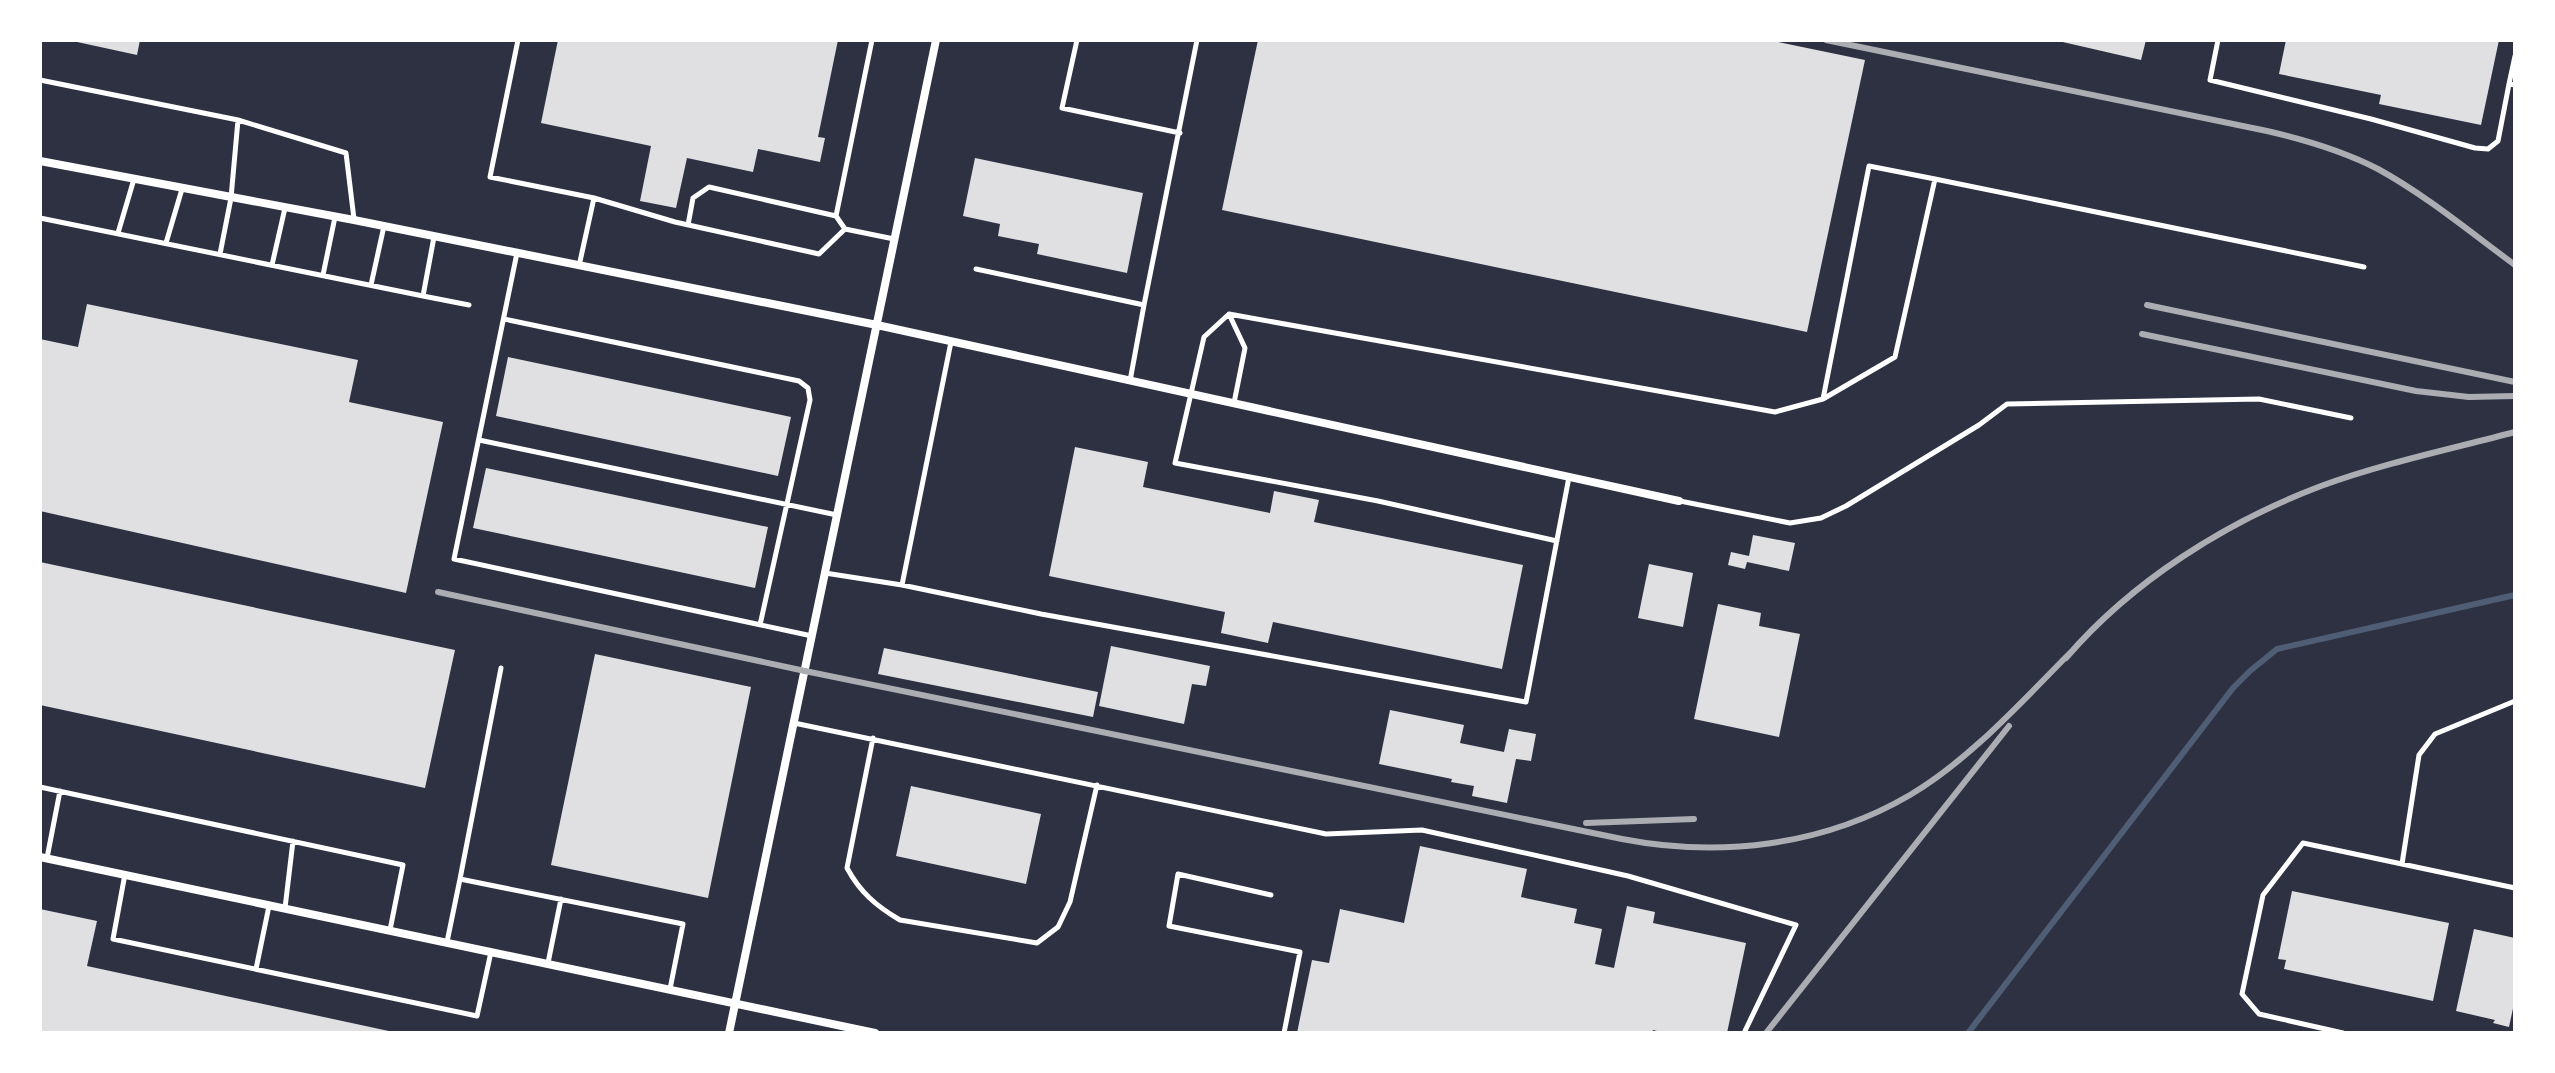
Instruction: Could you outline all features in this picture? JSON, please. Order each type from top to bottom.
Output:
[{"type":"street","points":[[729,1033],[936,40]]},
{"type":"street","points":[[40,161],[354,220],[877,325],[1679,501]]},
{"type":"street","points":[[44,857],[875,1033]]},
{"type":"lane","points":[[518,40],[490,177],[594,198],[688,225],[819,254],[845,229]]},
{"type":"lane","points":[[836,216],[872,40]]},
{"type":"lane","points":[[1077,40],[1062,108],[1180,133]]},
{"type":"lane","points":[[1130,381],[1197,40]]},
{"type":"lane","points":[[2218,40],[2210,80],[2488,149],[2498,141],[2512,84],[2515,56]]},
{"type":"lane","points":[[40,80],[238,120],[346,153],[354,220]]},
{"type":"lane","points":[[220,254],[231,198],[238,120]]},
{"type":"lane","points":[[1823,399],[1869,166],[2364,267]]},
{"type":"lane","points":[[118,233],[134,179]]},
{"type":"lane","points":[[1229,314],[1775,412],[1823,399],[1895,357],[1935,179]]},
{"type":"lane","points":[[688,225],[693,198],[709,187],[836,216],[845,229],[894,239]]},
{"type":"lane","points":[[166,243],[182,189]]},
{"type":"lane","points":[[579,266],[594,198]]},
{"type":"lane","points":[[272,265],[285,208]]},
{"type":"lane","points":[[323,275],[335,217]]},
{"type":"lane","points":[[40,218],[469,305]]},
{"type":"lane","points":[[371,285],[384,226]]},
{"type":"lane","points":[[423,296],[434,237]]},
{"type":"lane","points":[[517,253],[454,559],[812,636]]},
{"type":"lane","points":[[976,269],[1144,305]]},
{"type":"lane","points":[[1229,314],[1204,337],[1175,463],[1378,501],[1557,541]]},
{"type":"lane","points":[[1229,314],[1245,348],[1234,403]]},
{"type":"lane","points":[[504,319],[805,384],[810,400],[760,625]]},
{"type":"lane","points":[[902,585],[951,341]]},
{"type":"lane","points":[[1679,501],[1790,523],[1821,518],[1979,425],[2007,404],[2259,399],[2351,418]]},
{"type":"lane","points":[[479,440],[837,515]]},
{"type":"lane","points":[[825,573],[1526,702],[1569,477]]},
{"type":"lane","points":[[447,942],[501,668]]},
{"type":"lane","points":[[2402,864],[2419,755],[2435,734],[2515,701]]},
{"type":"lane","points":[[794,723],[1326,834],[1422,830],[1628,876],[1796,925],[1744,1033]]},
{"type":"lane","points":[[873,738],[847,868],[858,888],[881,909],[900,920],[1037,943],[1058,927],[1070,902],[1097,785]]},
{"type":"lane","points":[[40,787],[403,865],[390,930]]},
{"type":"lane","points":[[44,857],[60,791]]},
{"type":"lane","points":[[284,908],[293,841]]},
{"type":"lane","points":[[2343,1033],[2259,1014],[2242,994],[2263,895],[2303,843],[2515,888]]},
{"type":"lane","points":[[125,874],[113,939],[477,1016],[491,951]]},
{"type":"lane","points":[[1271,895],[1178,874],[1169,926],[1300,952],[1284,1033]]},
{"type":"lane","points":[[460,879],[683,924],[670,989]]},
{"type":"lane","points":[[548,963],[561,899]]},
{"type":"lane","points":[[256,969],[270,905]]},
{"type":"building","points":[[68,40],[140,40],[137,55]]},
{"type":"building","points":[[558,40],[838,40],[818,137],[825,138],[820,162],[758,149],[753,172],[687,158],[676,208],[640,201],[651,146],[541,123]]},
{"type":"building","points":[[1258,40],[1769,40],[1865,60],[1807,332],[1222,210]]},
{"type":"building","points":[[2054,40],[2146,40],[2141,60]]},
{"type":"building","points":[[2286,40],[2499,40],[2481,125],[2379,104],[2381,95],[2279,74]]},
{"type":"building","points":[[975,158],[1143,193],[1127,273],[1037,254],[1039,244],[998,236],[1000,224],[963,216]]},
{"type":"building","points":[[87,304],[358,360],[349,402],[443,422],[406,593],[40,511],[40,339],[78,347]]},
{"type":"building","points":[[508,357],[791,417],[778,476],[496,416]]},
{"type":"building","points":[[1075,447],[1148,462],[1143,487],[1270,513],[1274,491],[1319,500],[1314,522],[1523,565],[1502,669],[1273,622],[1268,643],[1221,633],[1225,612],[1049,576]]},
{"type":"building","points":[[486,468],[768,527],[755,588],[473,528]]},
{"type":"building","points":[[1753,535],[1795,543],[1789,571],[1747,562],[1745,569],[1728,565],[1731,552],[1749,556]]},
{"type":"building","points":[[40,562],[455,650],[425,788],[40,705]]},
{"type":"building","points":[[1649,564],[1693,573],[1683,627],[1638,618]]},
{"type":"building","points":[[1718,604],[1761,613],[1759,626],[1800,634],[1779,737],[1694,719]]},
{"type":"building","points":[[1111,646],[1210,666],[1206,686],[1192,684],[1184,724],[1099,706]]},
{"type":"building","points":[[884,648],[1098,692],[1093,717],[878,674]]},
{"type":"building","points":[[595,654],[751,687],[708,898],[551,865]]},
{"type":"building","points":[[1390,710],[1464,725],[1460,743],[1504,752],[1509,729],[1536,734],[1531,761],[1516,759],[1507,803],[1472,796],[1474,786],[1451,782],[1452,779],[1379,764]]},
{"type":"building","points":[[911,786],[1041,814],[1026,884],[896,856]]},
{"type":"building","points":[[1420,846],[1527,869],[1521,897],[1577,909],[1574,923],[1602,929],[1595,964],[1614,968],[1627,906],[1655,912],[1653,923],[1746,943],[1727,1033],[1665,1033],[1653,1030],[1652,1033],[1297,1033],[1312,960],[1329,963],[1340,909],[1404,923]]},
{"type":"building","points":[[2292,891],[2449,923],[2433,1001],[2284,969],[2286,960],[2278,959]]},
{"type":"building","points":[[40,909],[97,921],[87,966],[398,1033],[40,1033]]},
{"type":"building","points":[[2474,929],[2515,938],[2515,999],[2509,1027],[2493,1023],[2495,1020],[2456,1011]]},
{"type":"waterway","points":[[1968,1033],[2233,688],[2277,649],[2515,595]]},
{"type":"railway","points":[[1826,40],[2267,131],[2324,147],[2365,163],[2396,180],[2515,265]]},
{"type":"railway","points":[[2147,305],[2515,382]]},
{"type":"railway","points":[[2142,334],[2416,391],[2469,397],[2515,396]]},
{"type":"railway","points":[[2066,658],[2092,630],[2151,579],[2250,517],[2345,478],[2515,432]]},
{"type":"railway","points":[[438,592],[1622,839],[1696,847],[1733,847],[1806,836],[1842,826],[1910,795],[1975,746],[2073,650]]},
{"type":"railway","points":[[1766,1033],[2009,726]]},
{"type":"railway","points":[[1586,823],[1694,819]]}]
